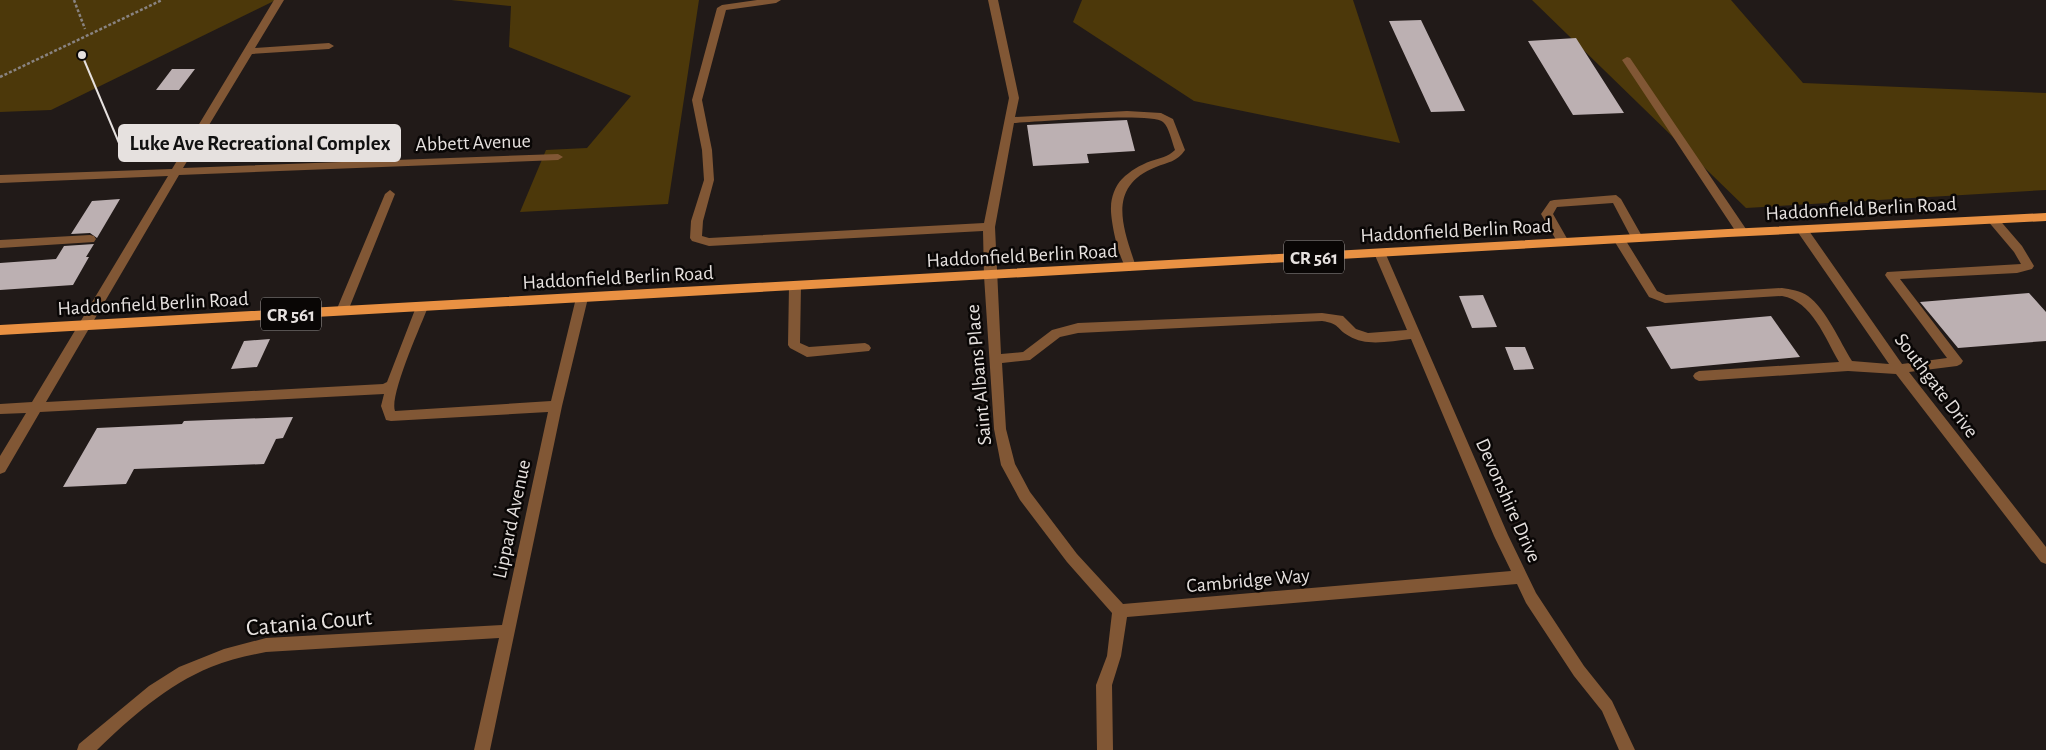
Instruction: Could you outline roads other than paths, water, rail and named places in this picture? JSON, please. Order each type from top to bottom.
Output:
[{"type":"main road","name":"Haddonfield Berlin Road","points":[[0,330],[990,276],[1742,232],[1803,231],[2046,217]]},
{"type":"street","points":[[0,468],[279,0]]},
{"type":"street","points":[[776,0],[722,8],[697,100],[707,150],[709,180],[697,221],[696,238],[709,242],[989,227]]},
{"type":"street","name":"Saint Albans Place","points":[[993,0],[1014,98],[989,227],[990,276],[1000,429],[1008,465],[1024,496],[1072,558],[1120,611]]},
{"type":"street","points":[[249,50],[329,46]]},
{"type":"street","points":[[1627,60],[1742,232]]},
{"type":"street","points":[[1011,120],[1127,114],[1161,116],[1169,121],[1180,150],[1176,157],[1140,170],[1122,183],[1114,213],[1130,268]]},
{"type":"street","name":"Abbett Avenue","points":[[1,180],[558,157]]},
{"type":"street","points":[[342,311],[390,194]]},
{"type":"street","points":[[1563,242],[1547,214],[1554,204],[1616,200],[1636,238]]},
{"type":"street","points":[[1699,376],[1848,366],[1899,368],[1957,361],[1891,275],[2017,269],[2028,266],[2018,249],[1993,220]]},
{"type":"street","name":"Southgate Drive","points":[[1803,231],[1899,368],[2046,558]]},
{"type":"street","points":[[0,244],[90,239]]},
{"type":"street","points":[[1619,239],[1653,294],[1665,299],[1782,292],[1804,299],[1812,308],[1848,366]]},
{"type":"street","name":"Devonshire Drive","points":[[1380,253],[1497,527],[1531,598],[1579,671],[1607,706],[1627,750]]},
{"type":"street","points":[[795,286],[794,345],[807,352],[865,348]]},
{"type":"street","name":"Lippard Avenue","points":[[482,750],[556,406],[582,298]]},
{"type":"street","points":[[422,307],[392,386],[387,406],[391,416],[556,406]]},
{"type":"street","points":[[996,360],[1026,357],[1056,334],[1078,328],[1322,317],[1339,319],[1352,332],[1367,338],[1415,334]]},
{"type":"street","points":[[0,409],[385,389],[392,386]]},
{"type":"street","name":"Cambridge Way","points":[[1120,611],[1521,577]]},
{"type":"street","points":[[1105,750],[1104,685],[1114,656],[1120,611]]},
{"type":"street","name":"Catania Court","points":[[85,750],[108,729],[158,690],[198,666],[232,652],[266,645],[507,631]]},
{"type":"place","name":"Luke Ave Recreational Complex","points":[[82,55]]}]
